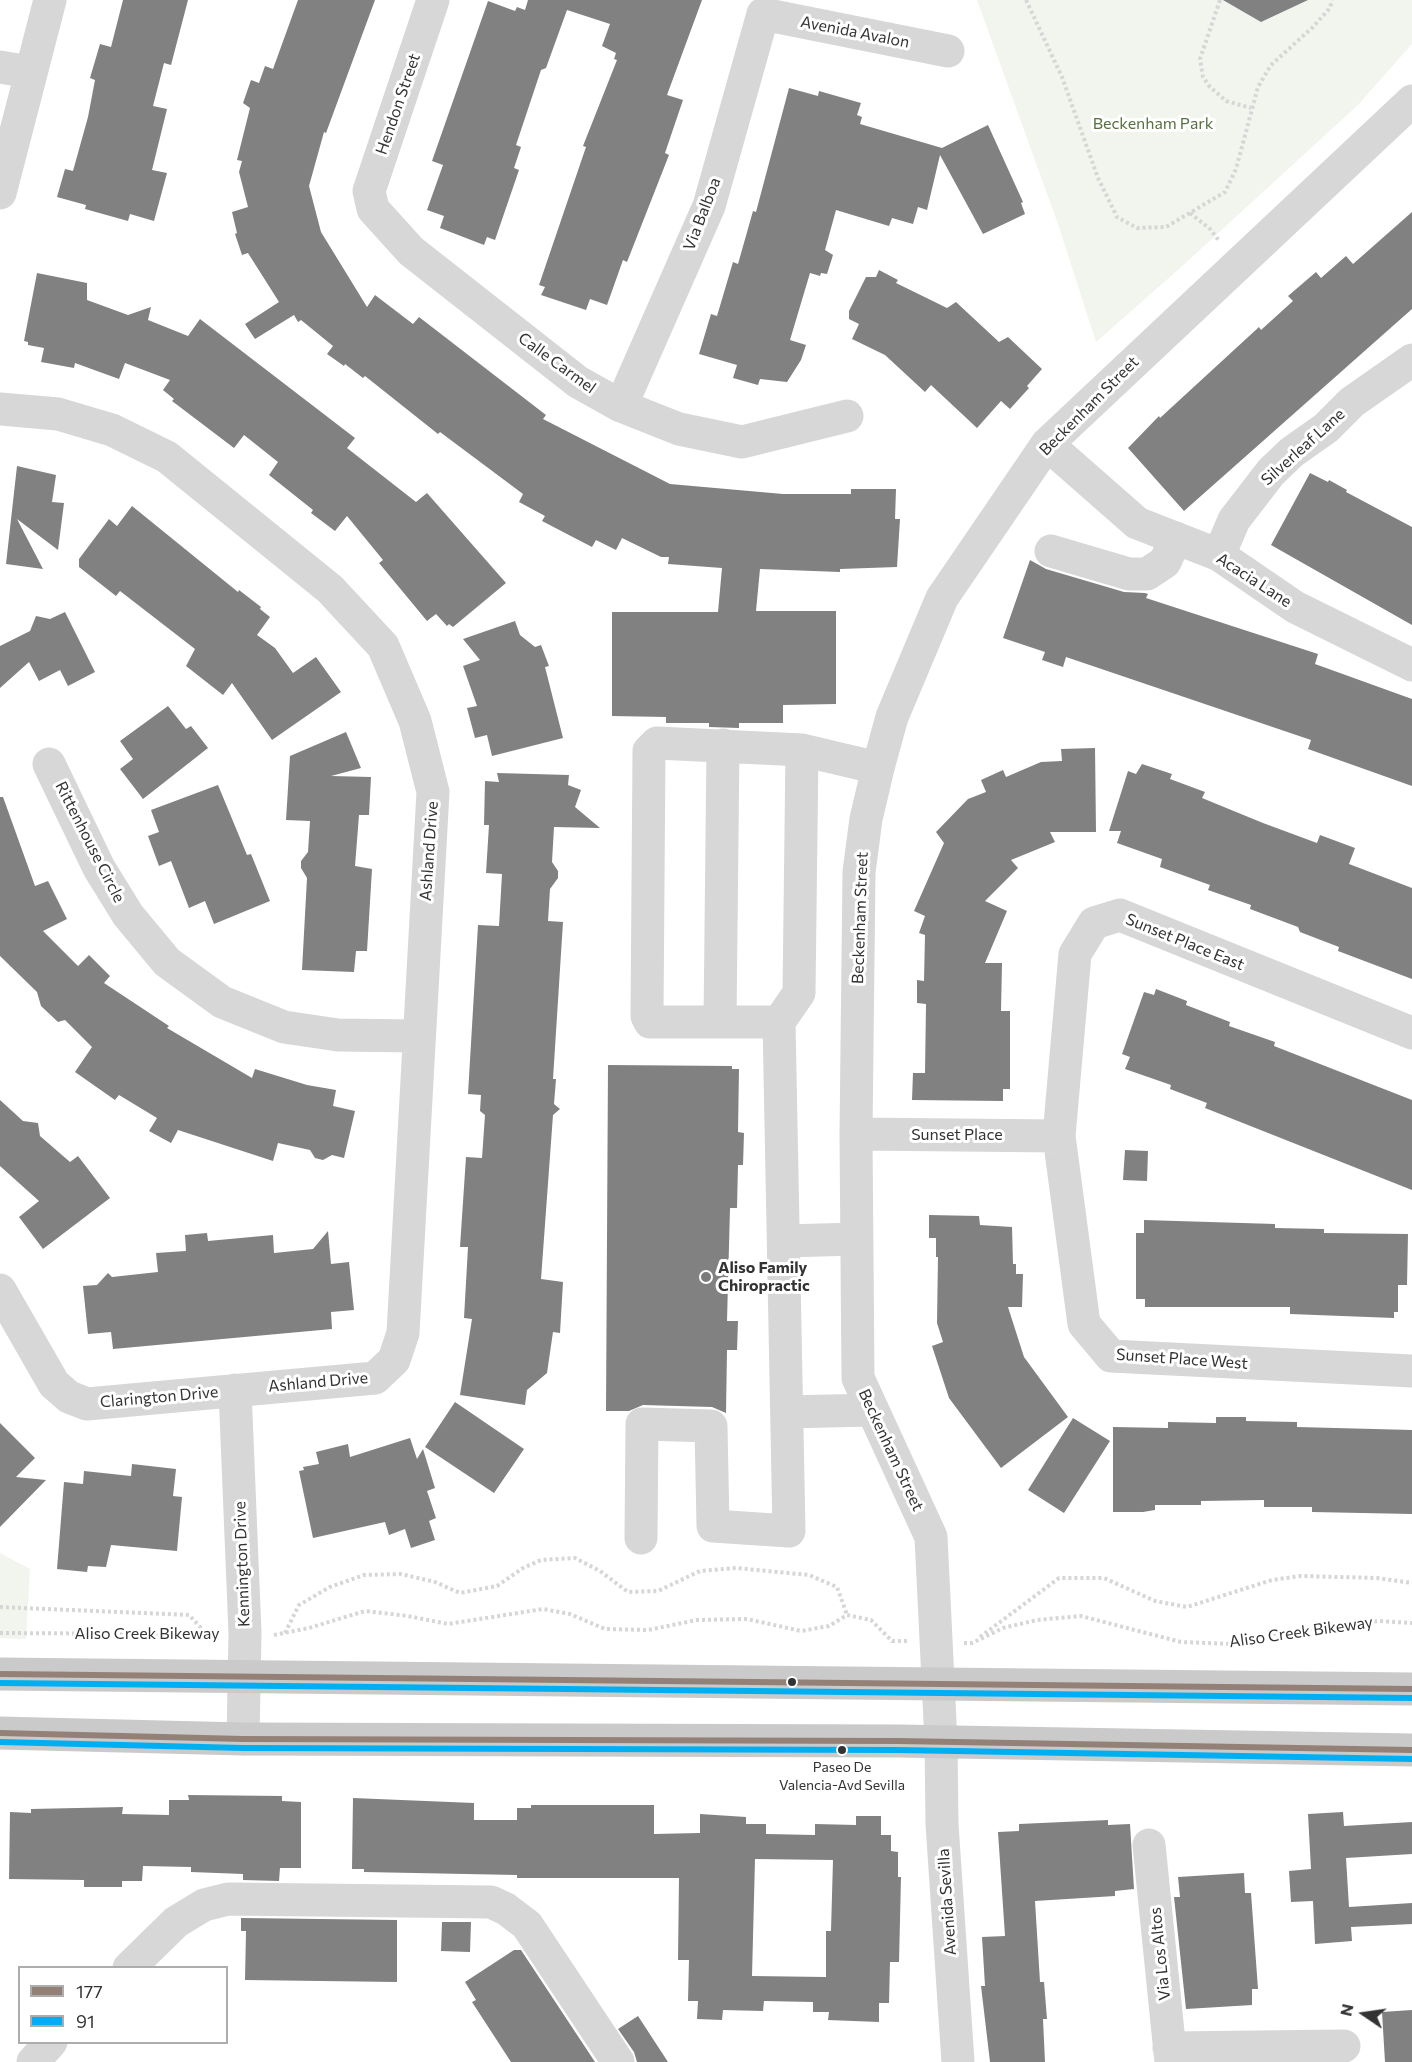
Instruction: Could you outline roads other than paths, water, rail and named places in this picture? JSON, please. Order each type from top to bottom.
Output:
[{"type":"main road","points":[[0,1674],[1412,1689]]},
{"type":"main road","points":[[0,1733],[243,1739],[941,1742],[1412,1750]]},
{"type":"street","points":[[0,193],[15,69],[50,0]]},
{"type":"street","name":"Hendon Street","points":[[373,209],[370,186],[433,0]]},
{"type":"street","name":"Avenida Avalon","points":[[763,14],[948,51]]},
{"type":"street","name":"Via Balboa","points":[[621,406],[709,206],[763,14]]},
{"type":"street","name":"Beckenham Street","points":[[941,1742],[930,1537],[858,1378],[856,1134],[859,872],[866,819],[892,717],[942,598],[1047,444],[1412,101]]},
{"type":"street","name":"Calle Carmel","points":[[373,209],[411,251],[578,382],[621,406],[679,429],[742,442],[847,416]]},
{"type":"street","name":"Silverleaf Lane","points":[[1219,555],[1234,520],[1271,472],[1352,402],[1412,360]]},
{"type":"street","name":"Ashland Drive","points":[[0,410],[58,414],[101,427],[167,457],[330,589],[383,646],[415,721],[433,792],[417,1036],[403,1333],[394,1360],[375,1378],[236,1390]]},
{"type":"street","name":"Acacia Lane","points":[[1047,444],[1137,523],[1219,555],[1295,607],[1412,665]]},
{"type":"street","points":[[1051,551],[1129,574],[1147,574],[1165,562],[1176,538]]},
{"type":"street","points":[[779,1022],[650,1022],[647,1016],[649,751],[657,743],[802,750],[878,768]]},
{"type":"street","points":[[720,1022],[723,745]]},
{"type":"street","points":[[641,1538],[642,1424],[711,1426],[713,1527],[789,1531],[779,1022],[800,993],[802,750]]},
{"type":"street","name":"Rittenhouse Circle","points":[[49,764],[99,868],[128,915],[167,962],[222,1002],[284,1027],[338,1035],[417,1036]]},
{"type":"street","name":"Sunset Place East","points":[[1059,1136],[1075,954],[1094,923],[1120,915],[1412,1033]]},
{"type":"street","name":"Sunset Place","points":[[856,1134],[1059,1136]]},
{"type":"street","name":"Sunset Place West","points":[[1059,1136],[1084,1324],[1111,1356],[1412,1371]]},
{"type":"street","points":[[785,1241],[856,1239]]},
{"type":"street","name":"Clarington Drive","points":[[0,1290],[54,1384],[69,1397],[87,1404],[236,1390]]},
{"type":"street","name":"Kennington Drive","points":[[236,1390],[245,1634],[243,1739]]},
{"type":"street","points":[[787,1412],[872,1410]]},
{"type":"street","name":"Avenida Sevilla","points":[[941,1742],[942,1824],[958,2062]]},
{"type":"street","name":"Via Los Altos","points":[[1149,1845],[1170,2055]]},
{"type":"street","points":[[131,1966],[176,1922],[204,1905],[228,1899],[491,1902],[528,1924],[618,2062]]},
{"type":"street","points":[[33,2062],[50,2044]]},
{"type":"street","points":[[1170,2055],[1344,2046]]},
{"type":"place","name":"Aliso Family Chiropractic","points":[[706,1277]]},
{"type":"place","name":"Paseo De Valencia-Avd Sevilla","points":[[842,1750]]},
{"type":"park label","name":"Beckenham Park","points":[[1153,124]]}]
